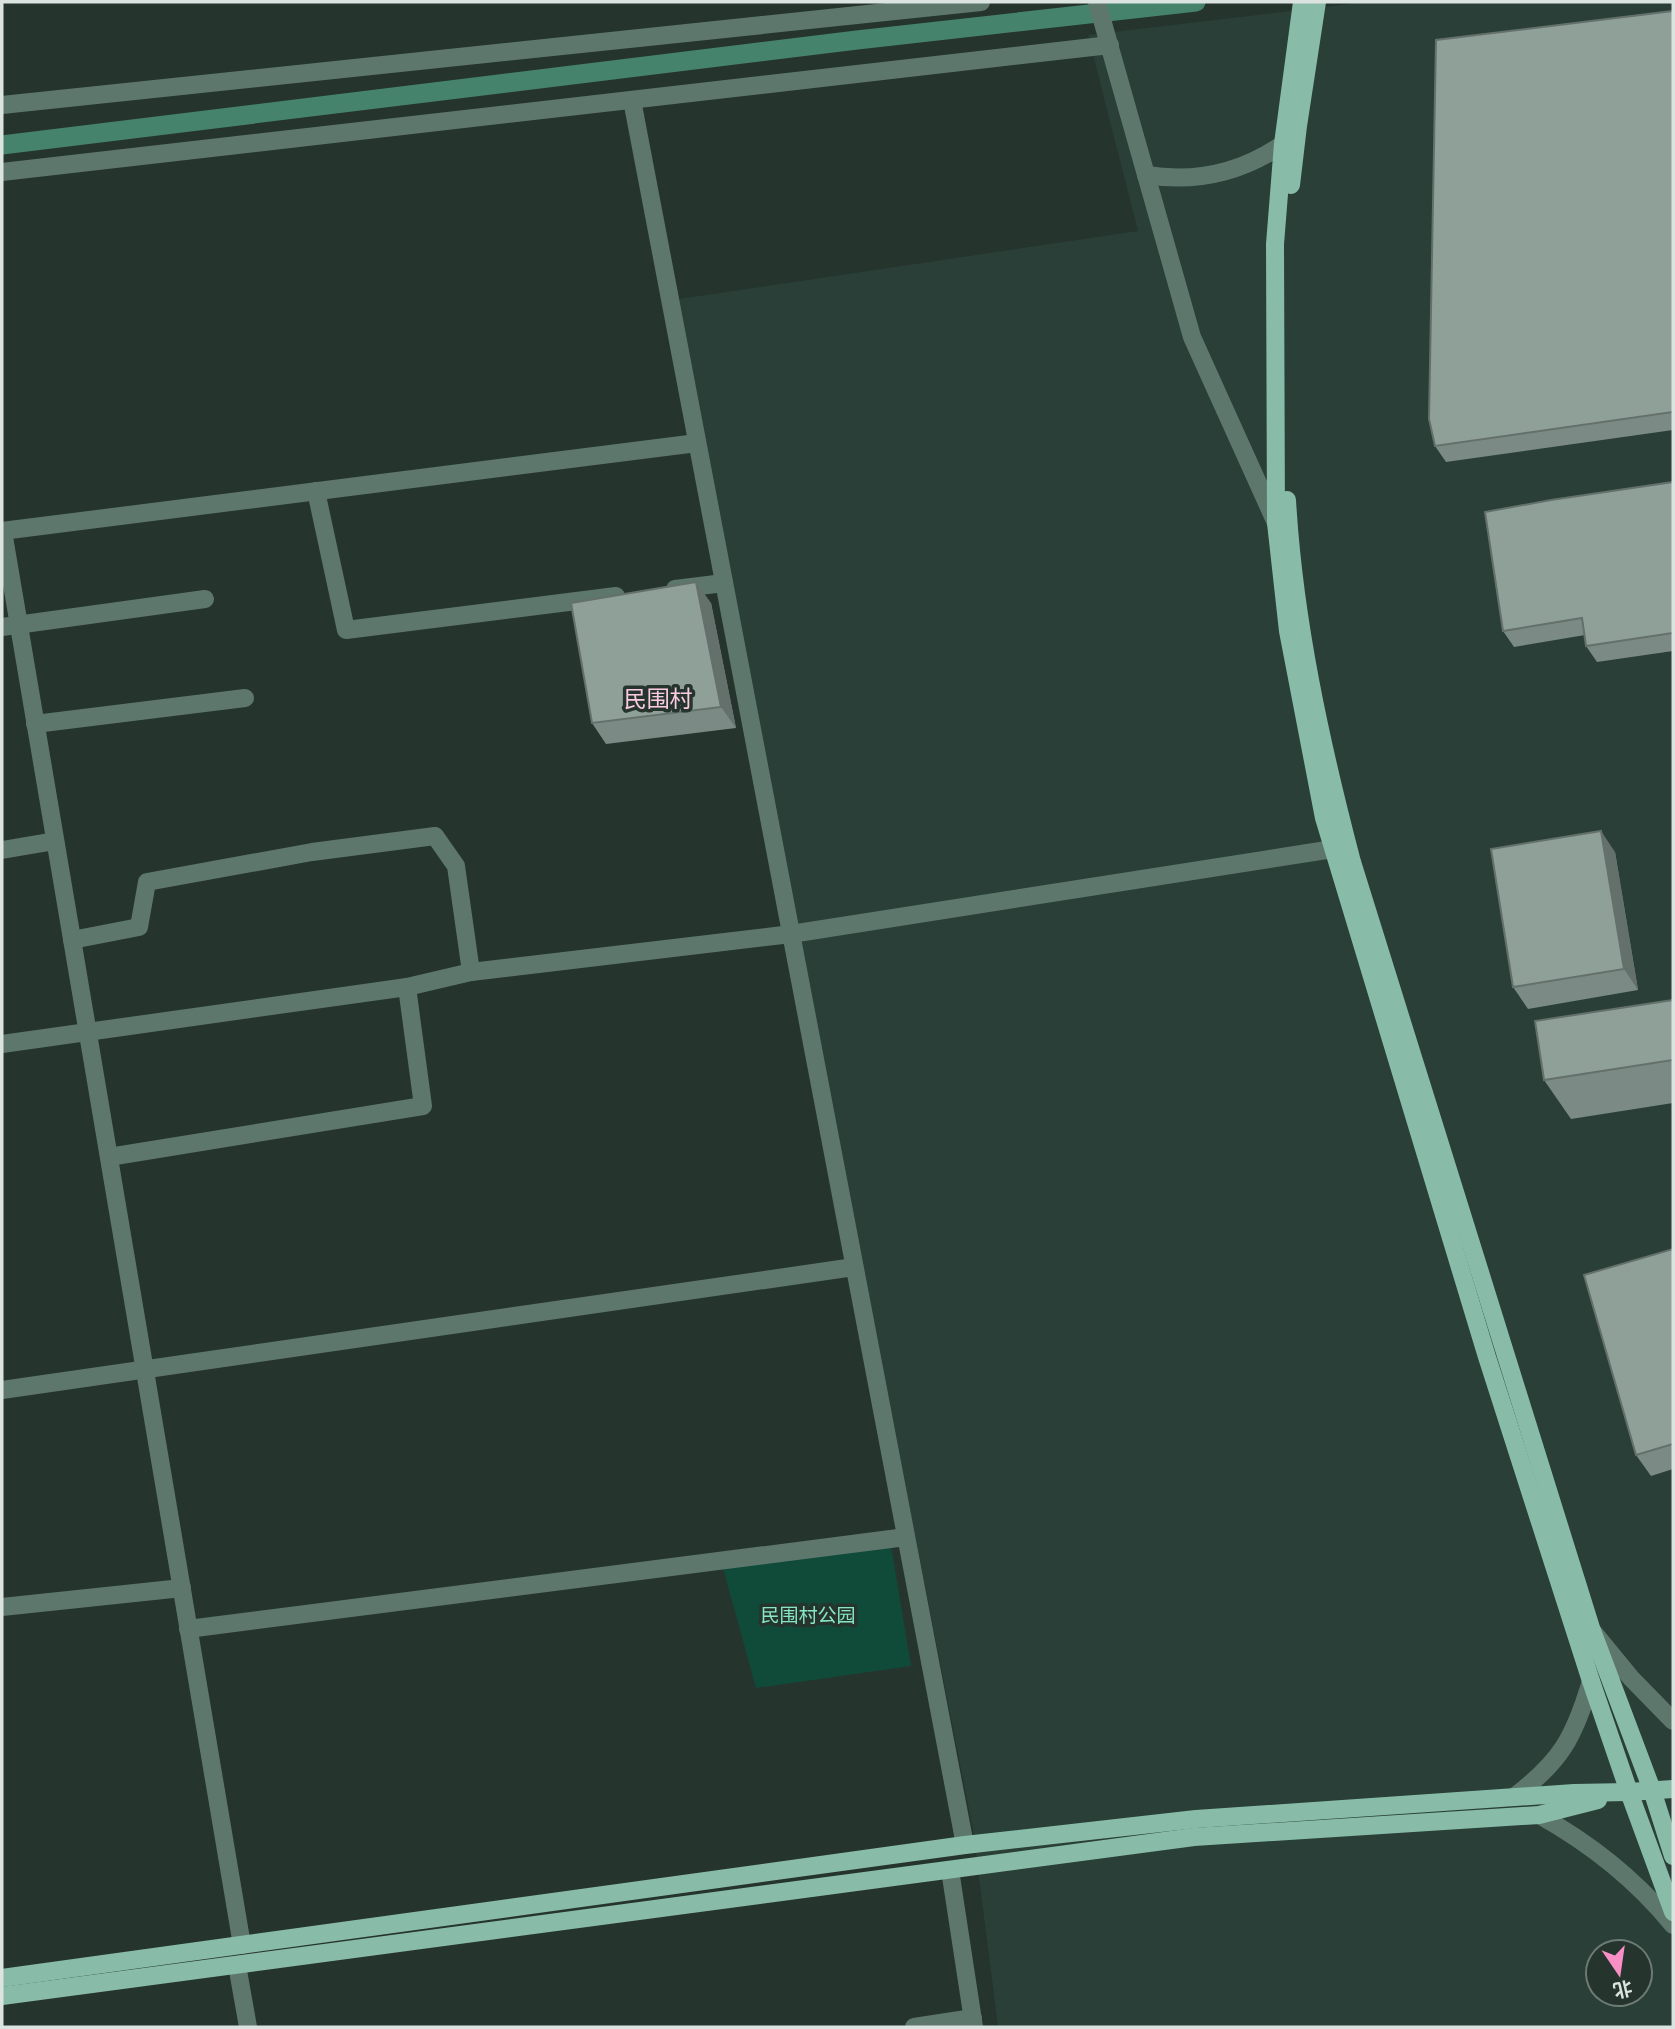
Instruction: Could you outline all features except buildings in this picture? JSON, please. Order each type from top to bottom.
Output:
[{"type":"main road","points":[[1309,7],[1283,144],[1275,244],[1276,523],[1288,631],[1324,818],[1333,849],[1487,1357],[1591,1681],[1673,1912]]},
{"type":"main road","points":[[1309,7],[1292,172],[1283,311],[1284,449],[1288,518],[1308,665],[1338,810],[1367,915],[1591,1628],[1653,1790],[1673,1856]]},
{"type":"main road","points":[[2,1978],[965,1845],[1196,1819],[1574,1793],[1673,1789]]},
{"type":"main road","points":[[2,1996],[1194,1837],[1539,1815],[1629,1792]]},
{"type":"street","points":[[2,105],[981,2]]},
{"type":"street","points":[[1097,2],[1192,337],[1276,523]]},
{"type":"street","points":[[2,172],[632,100],[1107,37]]},
{"type":"street","points":[[632,100],[965,1845]]},
{"type":"street","points":[[1146,175],[1185,178],[1223,173],[1254,162],[1283,144]]},
{"type":"street","points":[[242,1945],[35,724],[10,626],[2,531],[697,443]]},
{"type":"street","points":[[316,491],[346,630],[629,595]]},
{"type":"street","points":[[657,591],[724,583]]},
{"type":"street","points":[[10,626],[205,599]]},
{"type":"street","points":[[35,724],[245,698]]},
{"type":"street","points":[[72,940],[139,927],[147,882],[312,852],[435,836],[456,866],[471,972]]},
{"type":"street","points":[[2,850],[55,841]]},
{"type":"street","points":[[2,1044],[407,987],[471,972],[791,934],[1333,849]]},
{"type":"street","points":[[109,1157],[423,1106],[407,987]]},
{"type":"street","points":[[2,1390],[855,1267]]},
{"type":"street","points":[[188,1629],[906,1537]]},
{"type":"street","points":[[2,1607],[182,1588]]},
{"type":"street","points":[[1591,1628],[1631,1678],[1673,1721]]},
{"type":"street","points":[[1514,1797],[1536,1781],[1570,1739],[1591,1681]]},
{"type":"street","points":[[1539,1815],[1603,1855],[1659,1908],[1673,1925]]},
{"type":"street","points":[[914,2027],[974,2023],[950,1870]]},
{"type":"street","points":[[237,1965],[248,2027]]},
{"type":"shaded area","points":[[1366,2],[1673,2],[1673,2027],[998,2027],[973,1830],[672,300],[1138,231],[1088,35]]},
{"type":"green space","name":"民围村公园","points":[[890,1540],[911,1666],[756,1688],[721,1561]]},
{"type":"waterway","points":[[2,145],[857,40],[1196,2]]},
{"type":"district","name":"民围村","points":[[658,699]]}]
